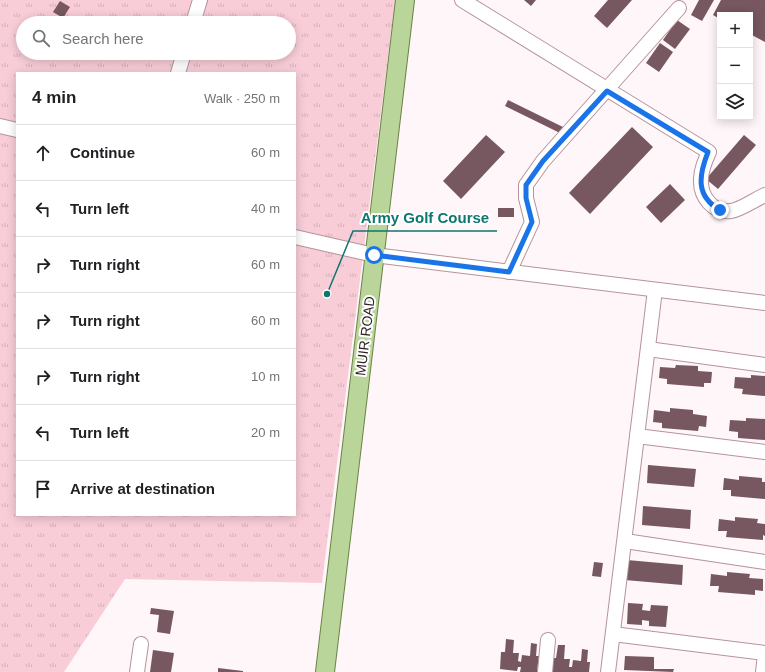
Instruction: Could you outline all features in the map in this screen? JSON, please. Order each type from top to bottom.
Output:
[{"type":"main road","name":"MUIR ROAD","points":[[325,672],[405,0]]},
{"type":"street","points":[[195,16],[200,0]]},
{"type":"street","points":[[462,0],[708,152],[700,180],[704,194],[710,204],[720,210],[732,211],[765,194]]},
{"type":"street","points":[[509,272],[532,222],[526,198],[526,185],[543,161],[680,8]]},
{"type":"street","points":[[178,72],[182,60]]},
{"type":"street","points":[[0,126],[16,130]]},
{"type":"street","points":[[296,237],[374,255],[765,304]]},
{"type":"street","points":[[608,672],[656,290]]},
{"type":"street","points":[[648,348],[765,365]]},
{"type":"street","points":[[637,436],[765,452]]},
{"type":"street","points":[[624,540],[765,562]]},
{"type":"street","points":[[613,634],[765,654],[763,672]]},
{"type":"street","points":[[545,672],[548,640]]},
{"type":"street","points":[[137,672],[140,644]]},
{"type":"green space","points":[[0,0],[395,0],[322,583],[125,579],[64,672],[0,672]]},
{"type":"building","points":[[524,0],[536,0],[531,6]]},
{"type":"building","points":[[608,0],[632,0],[607,28],[594,16]]},
{"type":"building","points":[[699,0],[714,0],[702,21],[691,15]]},
{"type":"building","points":[[721,0],[765,0],[765,42],[753,36],[753,12],[717,12],[717,17],[713,15]]},
{"type":"building","points":[[60,1],[70,7],[64,16],[60,16],[53,12]]},
{"type":"building","points":[[677,20],[690,29],[675,49],[663,40]]},
{"type":"building","points":[[660,43],[673,52],[659,72],[646,63]]},
{"type":"building","points":[[508,100],[565,128],[562,134],[505,106]]},
{"type":"building","points":[[632,127],[653,147],[590,214],[569,193]]},
{"type":"building","points":[[486,135],[505,152],[461,199],[443,181]]},
{"type":"building","points":[[744,135],[756,145],[718,189],[706,179]]},
{"type":"building","points":[[670,184],[685,200],[661,223],[646,207]]},
{"type":"building","points":[[498,208],[514,208],[514,217],[498,217]]},
{"type":"building","points":[[676,365],[698,366],[698,371],[712,372],[711,383],[704,383],[704,387],[667,384],[667,379],[659,378],[660,367],[675,368]]},
{"type":"building","points":[[751,375],[765,376],[765,396],[742,394],[743,389],[734,388],[735,377],[751,378]]},
{"type":"building","points":[[670,408],[693,410],[693,414],[707,416],[706,427],[699,426],[698,431],[662,428],[662,423],[653,422],[654,410],[670,412]]},
{"type":"building","points":[[746,418],[765,419],[765,440],[738,438],[738,432],[729,431],[730,420],[746,421]]},
{"type":"building","points":[[648,465],[696,469],[694,487],[647,483]]},
{"type":"building","points":[[739,476],[762,478],[762,482],[765,482],[765,499],[731,496],[731,490],[723,490],[724,478],[739,480]]},
{"type":"building","points":[[643,506],[691,510],[690,529],[642,525]]},
{"type":"building","points":[[735,517],[758,519],[757,523],[765,524],[765,536],[763,535],[763,540],[726,537],[727,531],[718,531],[719,519],[735,521]]},
{"type":"building","points":[[627,560],[683,565],[682,585],[625,580]]},
{"type":"building","points":[[594,562],[603,563],[601,577],[592,576]]},
{"type":"building","points":[[727,572],[750,574],[749,578],[763,579],[763,591],[755,590],[755,595],[718,592],[719,586],[710,586],[711,574],[727,576]]},
{"type":"building","points":[[628,603],[643,604],[642,610],[650,611],[651,605],[668,606],[666,627],[649,626],[649,621],[642,620],[642,625],[627,624]]},
{"type":"building","points":[[151,608],[174,611],[170,634],[157,632],[159,615],[150,614]]},
{"type":"building","points":[[506,639],[514,640],[513,653],[519,653],[518,661],[521,662],[522,655],[530,656],[531,643],[537,644],[536,656],[539,656],[537,672],[520,672],[521,667],[518,667],[517,671],[500,669],[501,652],[505,652]]},
{"type":"building","points":[[558,645],[565,645],[564,659],[570,659],[569,667],[572,667],[573,660],[581,661],[582,649],[588,650],[587,662],[590,662],[589,672],[551,672],[553,658],[556,658]]},
{"type":"building","points":[[153,650],[174,653],[171,672],[150,672]]},
{"type":"building","points":[[625,656],[654,657],[654,669],[674,669],[673,672],[624,670]]},
{"type":"building","points":[[218,668],[243,671],[243,672],[218,672]]},
{"type":"place","name":"Army Golf Course","points":[[327,294]]},
{"type":"route","points":[[374,255],[509,272],[532,222],[526,198],[526,185],[543,161],[607,91],[708,152],[700,180],[704,194],[710,204],[720,210]]}]
